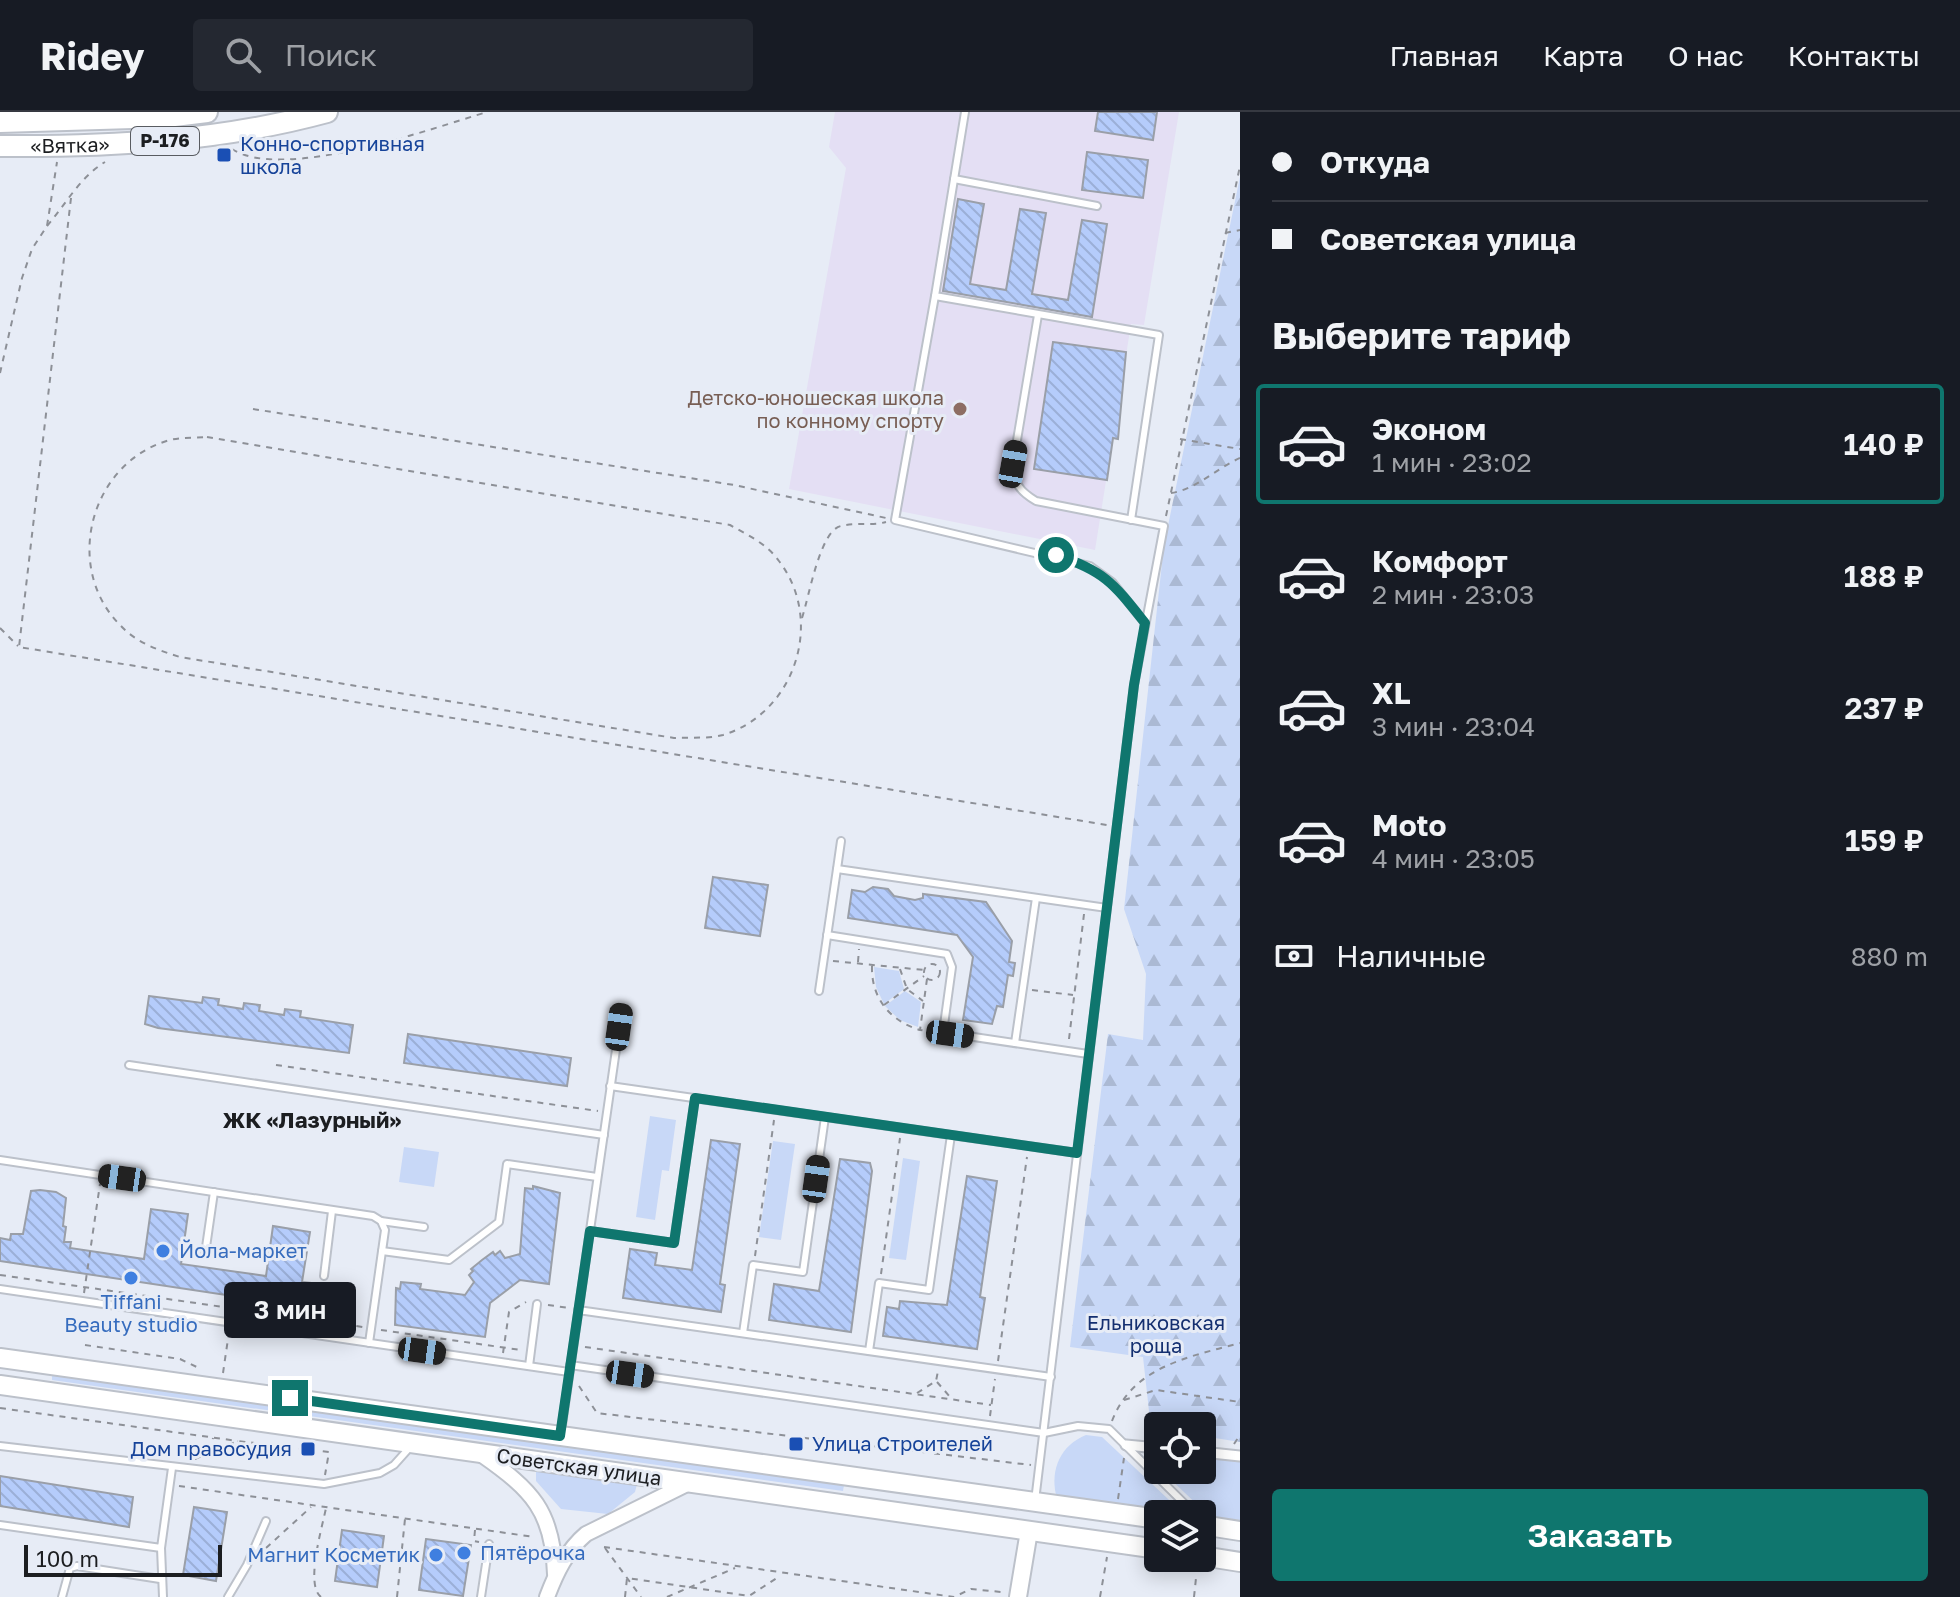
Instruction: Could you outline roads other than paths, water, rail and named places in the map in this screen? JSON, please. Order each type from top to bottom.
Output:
[{"type":"highway","name":"«Вятка»","points":[[0,122],[207,112]]},
{"type":"highway","name":"«Вятка»","points":[[5,149],[115,150],[221,135],[327,112]]},
{"type":"highway","points":[[111,116],[115,150]]},
{"type":"main road","name":"Советская улица","points":[[0,1358],[1144,1517]]},
{"type":"main road","points":[[39,1390],[43,1364]]},
{"type":"main road","name":"Советская улица","points":[[0,1385],[1144,1547]]},
{"type":"main road","points":[[860,1507],[864,1479]]},
{"type":"main road","points":[[1013,1595],[1035,1503]]},
{"type":"main road","points":[[1216,1525],[1240,1531]]},
{"type":"main road","points":[[1216,1558],[1240,1562]]},
{"type":"street","points":[[1126,1445],[1144,1447]]},
{"type":"street","points":[[478,1453],[516,1479],[536,1500],[554,1540],[555,1574]]},
{"type":"street","points":[[1216,1453],[1240,1456]]},
{"type":"street","points":[[547,1597],[555,1574],[575,1543],[586,1534],[689,1483]]},
{"type":"lane","points":[[965,112],[895,520],[1090,566],[1112,582],[1145,623]]},
{"type":"lane","points":[[954,179],[1097,206]]},
{"type":"lane","points":[[935,296],[1159,335],[1131,520]]},
{"type":"lane","points":[[1035,1503],[1116,827],[1145,623],[1164,526],[1036,501],[1021,492],[1014,478],[1038,315]]},
{"type":"lane","points":[[819,991],[841,841]]},
{"type":"lane","points":[[837,869],[1107,908]]},
{"type":"lane","points":[[1015,1043],[1036,898]]},
{"type":"lane","points":[[827,935],[944,952],[950,957],[952,967],[945,1031],[1088,1054]]},
{"type":"lane","points":[[560,1436],[622,1008]]},
{"type":"lane","points":[[129,1065],[604,1135]]},
{"type":"lane","points":[[610,1086],[1077,1153]]},
{"type":"lane","points":[[590,1231],[674,1243],[695,1098]]},
{"type":"lane","points":[[743,1333],[753,1265],[803,1272],[825,1117]]},
{"type":"lane","points":[[869,1351],[879,1283],[929,1290],[951,1135]]},
{"type":"lane","points":[[0,1160],[373,1216],[381,1221],[424,1227]]},
{"type":"lane","points":[[382,1251],[449,1260],[499,1222],[507,1164],[597,1177]]},
{"type":"lane","points":[[205,1254],[214,1192]]},
{"type":"lane","points":[[324,1276],[332,1211]]},
{"type":"lane","points":[[369,1343],[385,1230],[381,1221]]},
{"type":"lane","points":[[0,1289],[529,1366],[570,1368],[1044,1433],[1078,1426],[1109,1429],[1180,1500]]},
{"type":"lane","points":[[529,1366],[537,1304]]},
{"type":"lane","points":[[578,1310],[1051,1377]]},
{"type":"lane","points":[[0,1446],[324,1484],[380,1473],[394,1465],[414,1443]]},
{"type":"lane","points":[[163,1597],[161,1548],[172,1468]]},
{"type":"lane","points":[[228,1597],[247,1565],[266,1521]]},
{"type":"lane","points":[[0,1525],[161,1548]]},
{"type":"lane","points":[[481,1597],[489,1544]]},
{"type":"lane","points":[[62,1597],[67,1574],[70,1568],[77,1566],[160,1579]]},
{"type":"place","name":"Конно-спортивная школа","points":[[224,155]]},
{"type":"place","name":"Детско-юношеская школа по конному спорту","points":[[960,409]]},
{"type":"place","name":"Йола-маркет","points":[[163,1251]]},
{"type":"place","name":"Tiffani Beauty studio","points":[[131,1278]]},
{"type":"place","name":"Улица Строителей","points":[[796,1444]]},
{"type":"place","name":"Дом правосудия","points":[[308,1449]]},
{"type":"place","name":"Пятёрочка","points":[[464,1553]]},
{"type":"place","name":"Магнит Косметик","points":[[436,1555]]},
{"type":"district","name":"ЖК «Лазурный»","points":[[312,1120]]},
{"type":"park label","name":"Ельниковская роща","points":[[1156,1334]]}]
